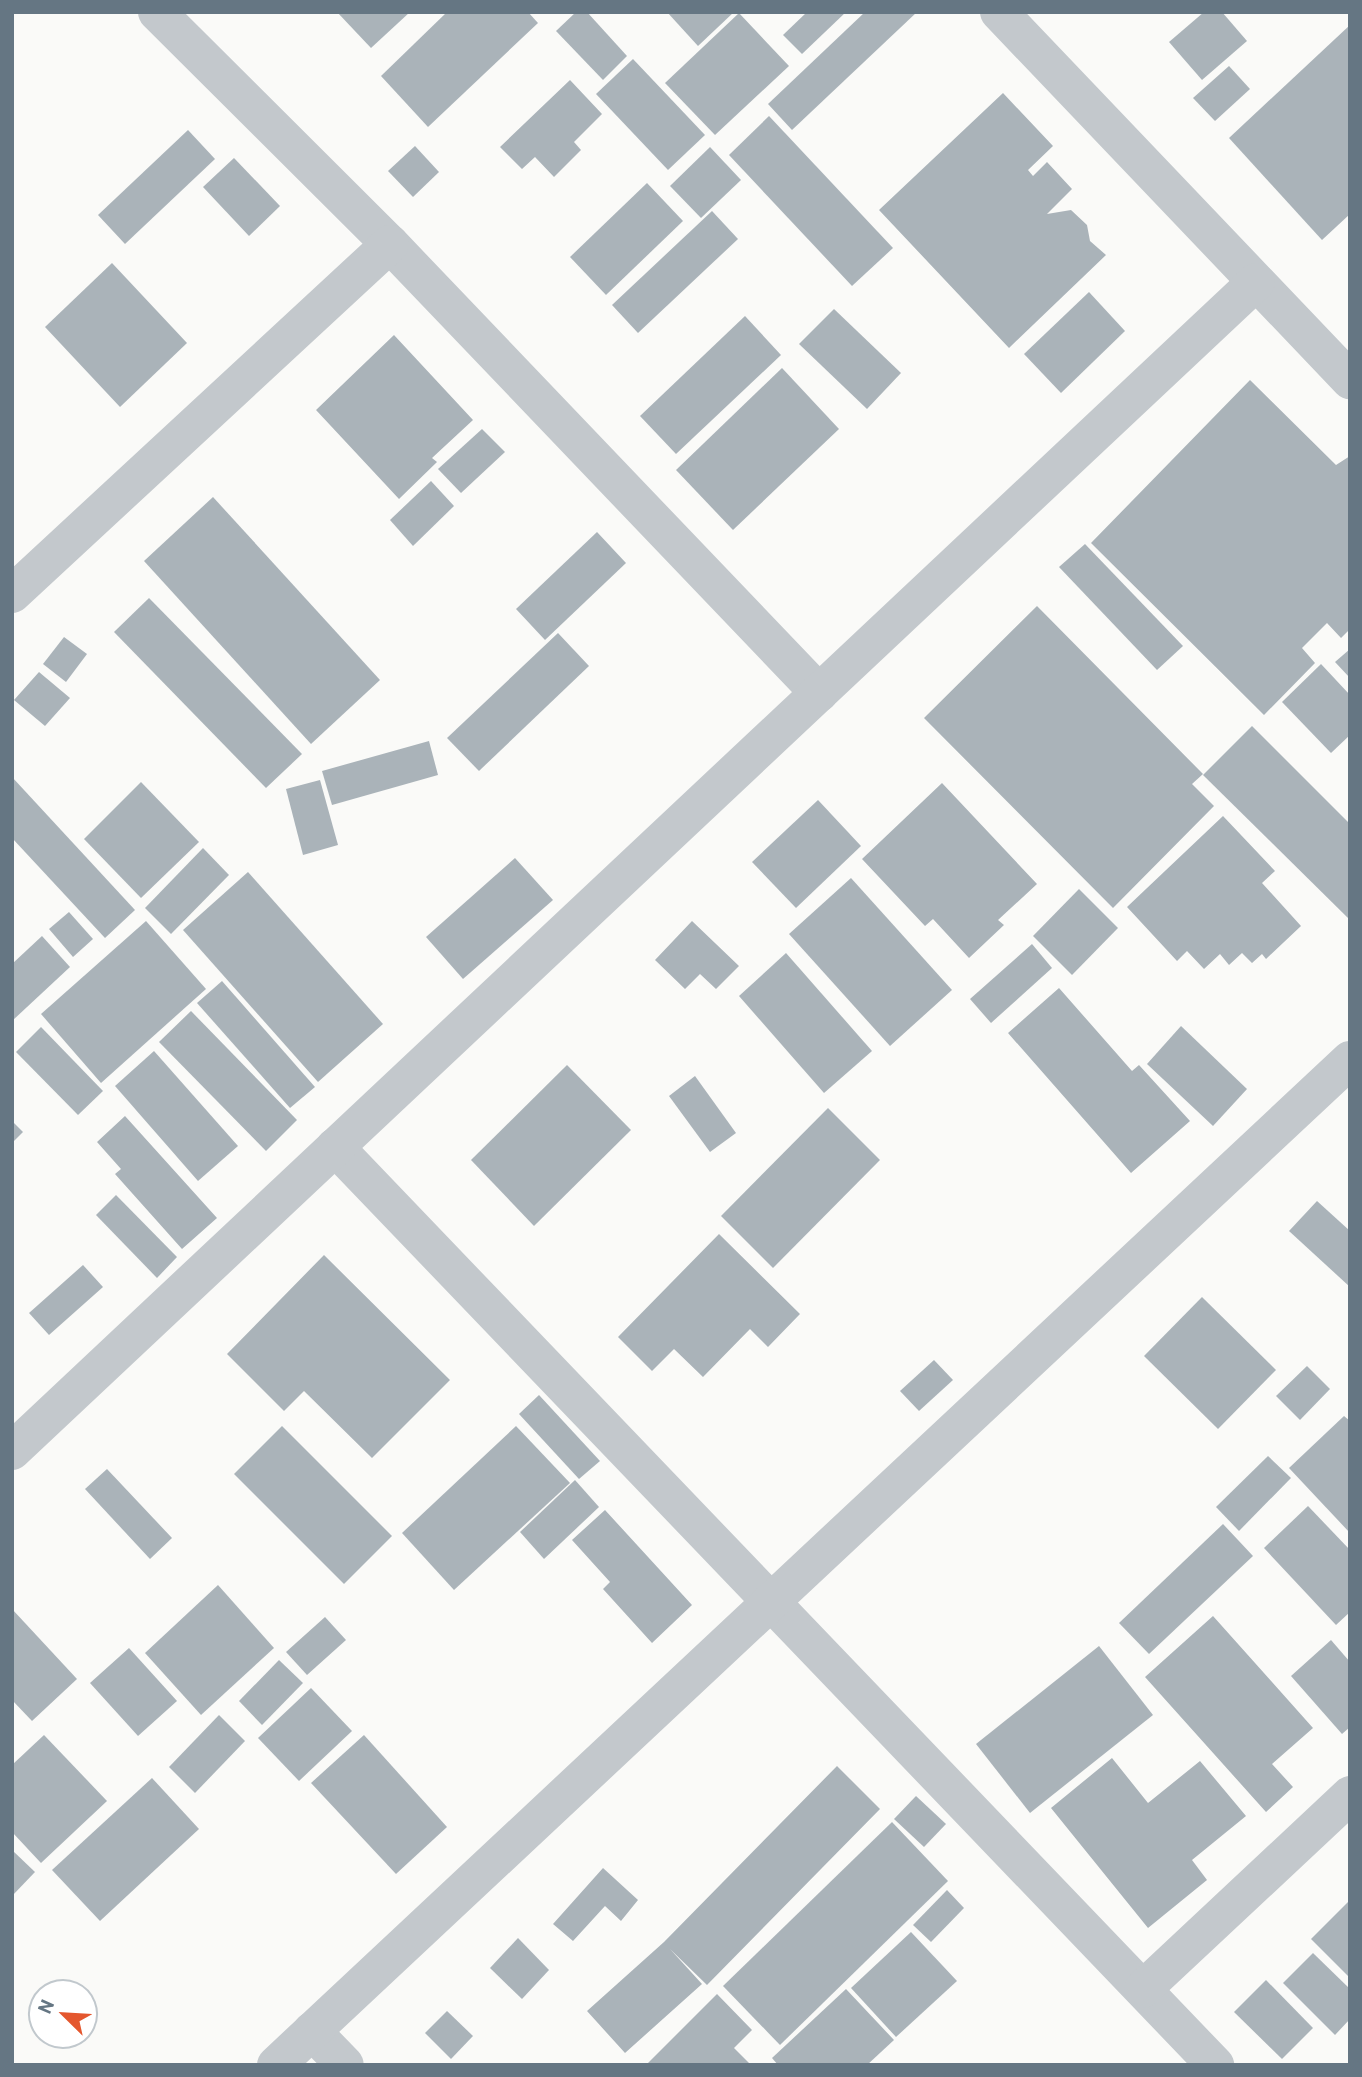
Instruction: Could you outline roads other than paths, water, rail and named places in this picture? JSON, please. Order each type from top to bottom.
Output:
[{"type":"street","points":[[157,12],[390,244],[819,693]]},
{"type":"street","points":[[999,12],[1350,380]]},
{"type":"street","points":[[12,594],[390,244]]},
{"type":"street","points":[[12,1451],[1256,282]]},
{"type":"street","points":[[276,2065],[1350,1060]]},
{"type":"street","points":[[335,1147],[1215,2065]]},
{"type":"street","points":[[1143,1989],[1350,1795]]},
{"type":"street","points":[[312,2031],[345,2065]]}]
